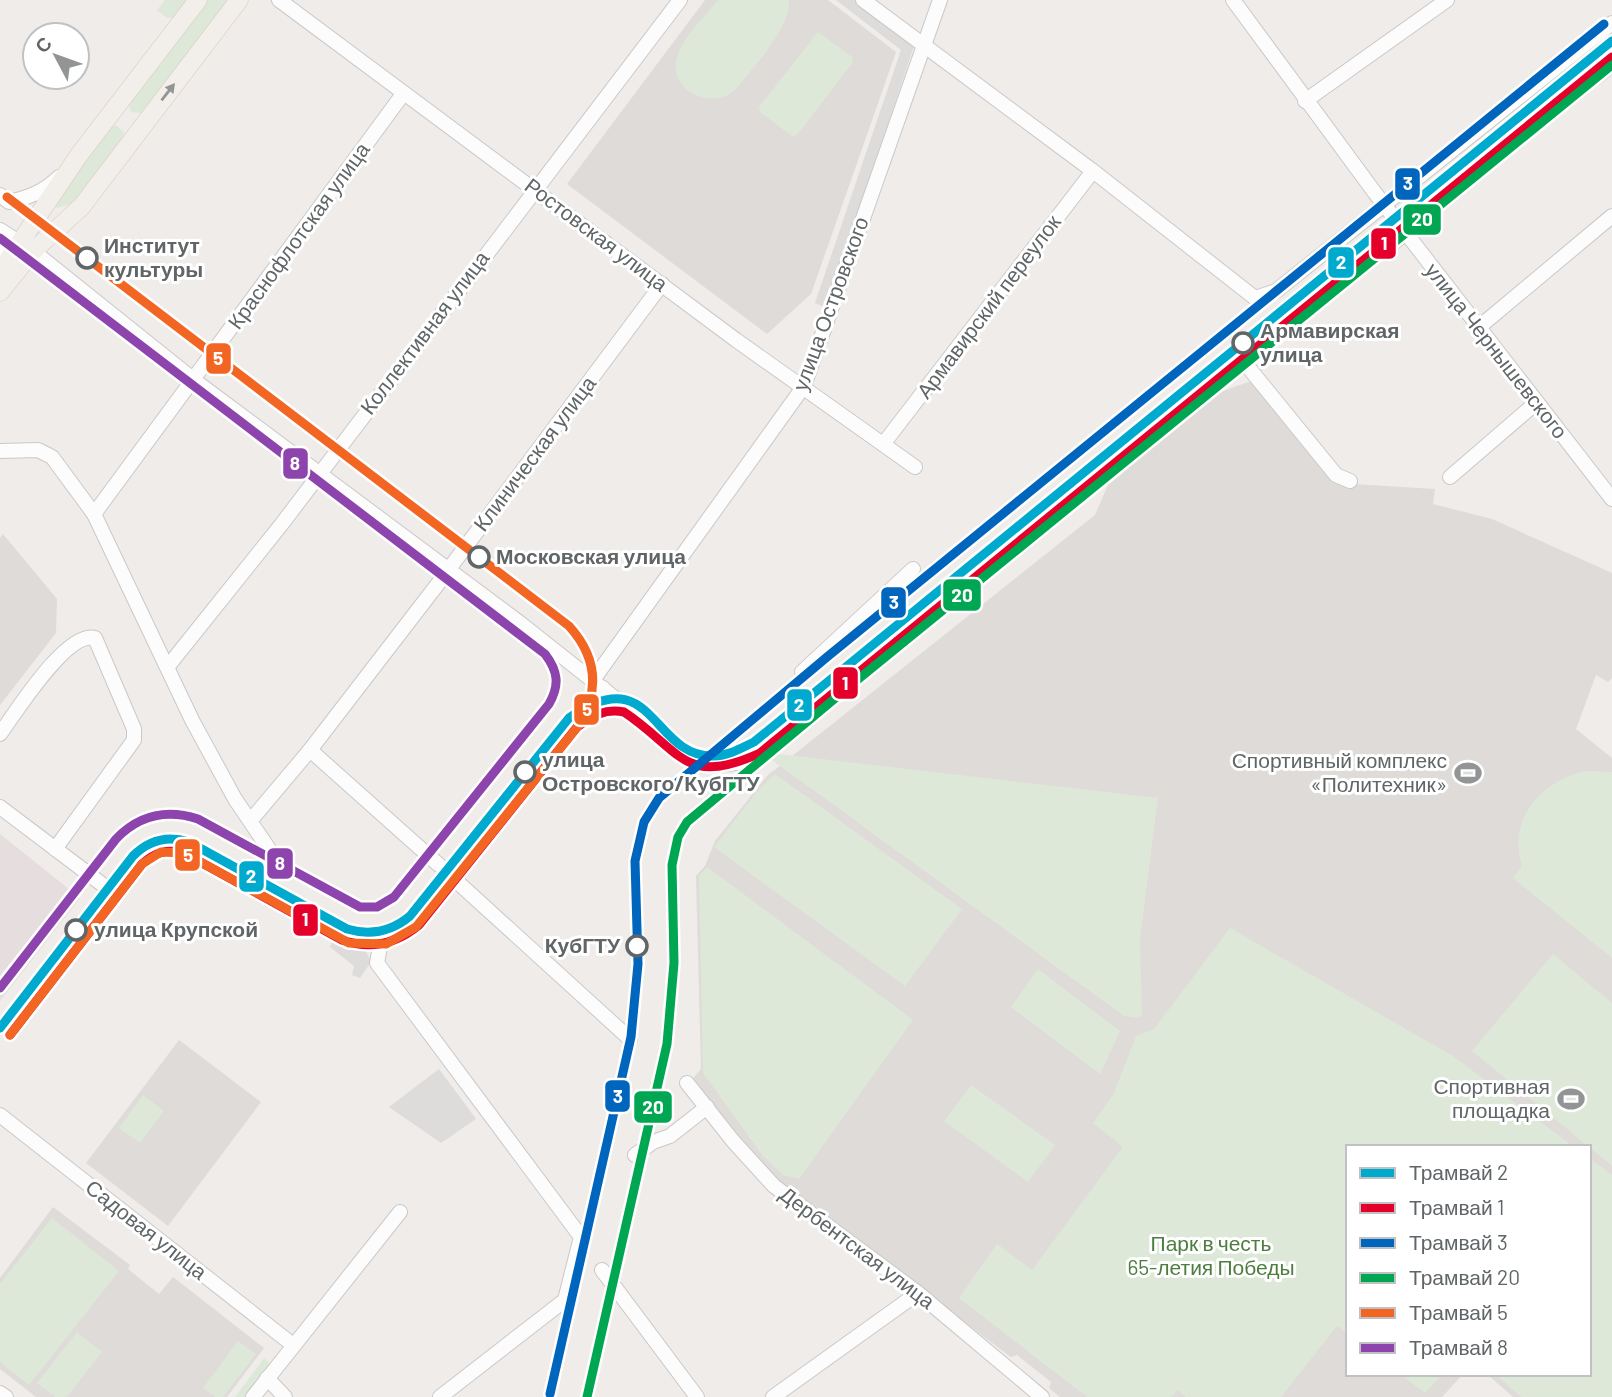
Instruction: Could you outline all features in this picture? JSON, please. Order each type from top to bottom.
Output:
[{"type":"main road","points":[[0,292],[79,155],[198,0]]},
{"type":"main road","points":[[0,272],[27,247],[82,206],[239,0]]},
{"type":"main road","points":[[124,96],[125,111],[131,118],[141,120],[150,115]]},
{"type":"street","name":"Ростовская улица","points":[[279,0],[536,188],[775,368],[915,467]]},
{"type":"street","name":"Коллективная улица","points":[[169,665],[319,474],[680,0]]},
{"type":"street","points":[[863,0],[1093,171],[1255,298],[1276,291],[1612,23]]},
{"type":"street","name":"улица Островского","points":[[440,1397],[565,1300],[581,1237],[377,963],[381,941],[408,924],[453,878],[598,684],[804,386],[940,0]]},
{"type":"street","name":"улица Чернышевского","points":[[1233,0],[1305,101],[1612,499]]},
{"type":"street","points":[[1305,101],[1445,1]]},
{"type":"street","points":[[1218,384],[1321,297],[1406,233],[1485,159],[1612,65]]},
{"type":"street","name":"Краснофлотская улица","points":[[94,514],[404,94]]},
{"type":"street","points":[[0,195],[9,202],[37,194],[47,188],[79,155]]},
{"type":"street","name":"Армавирский переулок","points":[[884,443],[1093,171]]},
{"type":"street","points":[[1478,328],[1611,217]]},
{"type":"street","points":[[0,230],[27,247],[194,380],[598,684],[684,755],[694,760],[727,764],[745,762]]},
{"type":"street","points":[[0,235],[4,248],[0,262]]},
{"type":"street","name":"Клиническая улица","points":[[251,820],[310,750],[662,284]]},
{"type":"street","points":[[1244,362],[1336,475],[1350,481]]},
{"type":"street","points":[[1450,477],[1536,403]]},
{"type":"street","points":[[0,451],[38,450],[52,457],[94,514],[169,665],[192,720],[235,799],[275,858]]},
{"type":"street","points":[[802,672],[914,569]]},
{"type":"street","points":[[0,734],[59,656],[79,639],[95,638],[134,729],[134,740],[55,849]]},
{"type":"street","points":[[310,750],[439,865]]},
{"type":"street","points":[[0,807],[107,888]]},
{"type":"street","points":[[453,878],[630,1039]]},
{"type":"street","name":"Дербентская улица","points":[[687,1083],[774,1186],[918,1293],[1042,1397]]},
{"type":"street","points":[[635,1155],[653,1142],[670,1136],[707,1107]]},
{"type":"street","name":"Садовая улица","points":[[0,1115],[293,1345]]},
{"type":"street","points":[[253,1397],[400,1212]]},
{"type":"street","points":[[602,1270],[697,1397]]},
{"type":"street","points":[[773,1397],[918,1293]]},
{"type":"street","points":[[267,1378],[285,1397]]},
{"type":"street","points":[[0,1392],[6,1397]]},
{"type":"shaded area","points":[[705,0],[828,0],[896,52],[811,294],[767,334],[567,184]]},
{"type":"shaded area","points":[[836,0],[854,0],[914,46],[827,308],[815,303],[901,50]]},
{"type":"shaded area","points":[[1251,381],[1336,483],[1435,489],[1433,504],[1492,519],[1612,573],[1612,678],[1608,682],[1596,675],[1576,729],[1612,758],[1612,1397],[1513,1397],[1489,1376],[1591,1376],[1591,1145],[1346,1145],[1346,1376],[1461,1376],[1442,1397],[1060,1397],[1049,1388],[1051,1382],[1017,1355],[1011,1357],[774,1179],[690,1082],[701,1069],[696,876],[705,866],[715,841],[767,776],[1095,515],[1108,485],[1215,394]]},
{"type":"shaded area","points":[[3,534],[57,599],[56,633],[0,705],[0,538]]},
{"type":"shaded area","points":[[0,834],[80,898],[0,1001]]},
{"type":"shaded area","points":[[335,935],[364,947],[371,962],[360,978],[352,975],[354,966],[330,947]]},
{"type":"shaded area","points":[[179,1040],[261,1102],[168,1226],[86,1163]]},
{"type":"shaded area","points":[[439,1069],[476,1119],[441,1143],[389,1107]]},
{"type":"shaded area","points":[[53,1207],[130,1265],[128,1269],[159,1294],[173,1277],[264,1348],[227,1397],[36,1397],[0,1369],[0,1278]]},
{"type":"green space","points":[[165,0],[187,0],[175,17],[167,18],[157,10]]},
{"type":"green space","points":[[207,0],[229,0],[141,113],[131,112],[128,101]]},
{"type":"green space","points":[[718,0],[789,0],[788,11],[777,35],[734,91],[724,97],[702,97],[684,86],[676,67],[685,40]]},
{"type":"green space","points":[[818,32],[852,57],[853,62],[797,135],[792,136],[760,112],[759,107]]},
{"type":"green space","points":[[116,125],[124,132],[122,139],[79,197],[71,204],[57,208],[54,203],[109,128]]},
{"type":"green space","points":[[761,752],[1158,798],[1140,939],[1142,1015],[1138,1018],[1124,1016]]},
{"type":"green space","points":[[1587,771],[1612,772],[1612,958],[1513,878],[1522,866],[1520,832],[1524,817],[1532,804],[1556,783]]},
{"type":"green space","points":[[775,774],[962,909],[905,986],[714,847],[758,790]]},
{"type":"green space","points":[[707,867],[913,1020],[799,1179],[783,1175],[762,1155],[703,1073],[699,876]]},
{"type":"green space","name":"Парк в честь 65-летия Победы","points":[[1230,928],[1453,1056],[1571,1145],[1346,1145],[1346,1333],[1337,1326],[1281,1397],[1186,1397],[1177,1390],[1171,1397],[1087,1397],[959,1298],[997,1244],[1032,1270],[1123,1147],[1093,1123],[1113,1095],[1136,1036],[1154,1029]]},
{"type":"green space","name":"Спортивная площадка","points":[[1553,954],[1612,1003],[1612,1166],[1591,1149],[1591,1145],[1586,1145],[1472,1051]]},
{"type":"green space","points":[[1038,969],[1120,1031],[1100,1074],[1011,1007]]},
{"type":"green space","points":[[971,1085],[1055,1145],[1028,1182],[944,1121]]},
{"type":"green space","points":[[143,1095],[164,1111],[140,1143],[119,1128]]},
{"type":"green space","points":[[1591,1159],[1612,1175],[1612,1397],[1521,1397],[1497,1376],[1591,1376]]},
{"type":"green space","points":[[52,1218],[119,1271],[29,1385],[0,1362],[0,1284]]},
{"type":"green space","points":[[77,1332],[102,1352],[67,1397],[55,1397],[37,1383]]},
{"type":"green space","points":[[238,1341],[256,1354],[223,1397],[215,1397],[203,1388]]},
{"type":"green space","points":[[264,1358],[271,1364],[246,1397],[235,1397]]},
{"type":"green space","points":[[1403,1376],[1441,1376],[1425,1393]]},
{"type":"tram line","name":"3","points":[[550,1394],[631,1037],[638,964],[635,861],[644,822],[659,798],[827,657],[1604,24]]},
{"type":"tram line","name":"2","points":[[0,1028],[133,856],[145,846],[159,840],[189,842],[347,929],[380,931],[396,926],[410,916],[569,718],[597,702],[619,699],[636,704],[676,742],[692,752],[719,756],[754,742],[1612,41]]},
{"type":"tram line","name":"1","points":[[10,1035],[142,864],[157,854],[172,851],[184,853],[342,940],[373,945],[392,941],[419,925],[577,727],[594,716],[610,711],[624,712],[672,751],[699,765],[715,767],[735,763],[760,753],[1612,57]]},
{"type":"tram line","name":"20","points":[[587,1397],[667,1044],[674,963],[672,865],[678,837],[687,822],[851,685],[1612,65]]},
{"type":"tram line","name":"5","points":[[7,197],[569,626],[585,650],[592,674],[590,699],[579,725],[416,927],[386,944],[349,943],[184,853],[161,852],[142,864],[10,1035]]},
{"type":"tram line","name":"8","points":[[0,238],[545,654],[553,666],[556,678],[555,691],[549,704],[394,897],[377,907],[360,907],[198,819],[175,815],[154,816],[134,824],[116,839],[0,988]]},
{"type":"place","name":"Институт культуры","points":[[87,258]]},
{"type":"place","name":"Армавирская улица","points":[[1243,343]]},
{"type":"place","name":"Московская улица","points":[[479,557]]},
{"type":"place","name":"улица Островского/КубГТУ","points":[[525,772]]},
{"type":"place","name":"Спортивный комплекс «Политехник»","points":[[1468,773]]},
{"type":"place","name":"улица Крупской","points":[[76,930]]},
{"type":"place","name":"КубГТУ","points":[[637,946]]},
{"type":"place","name":"Спортивная площадка","points":[[1571,1099]]}]
